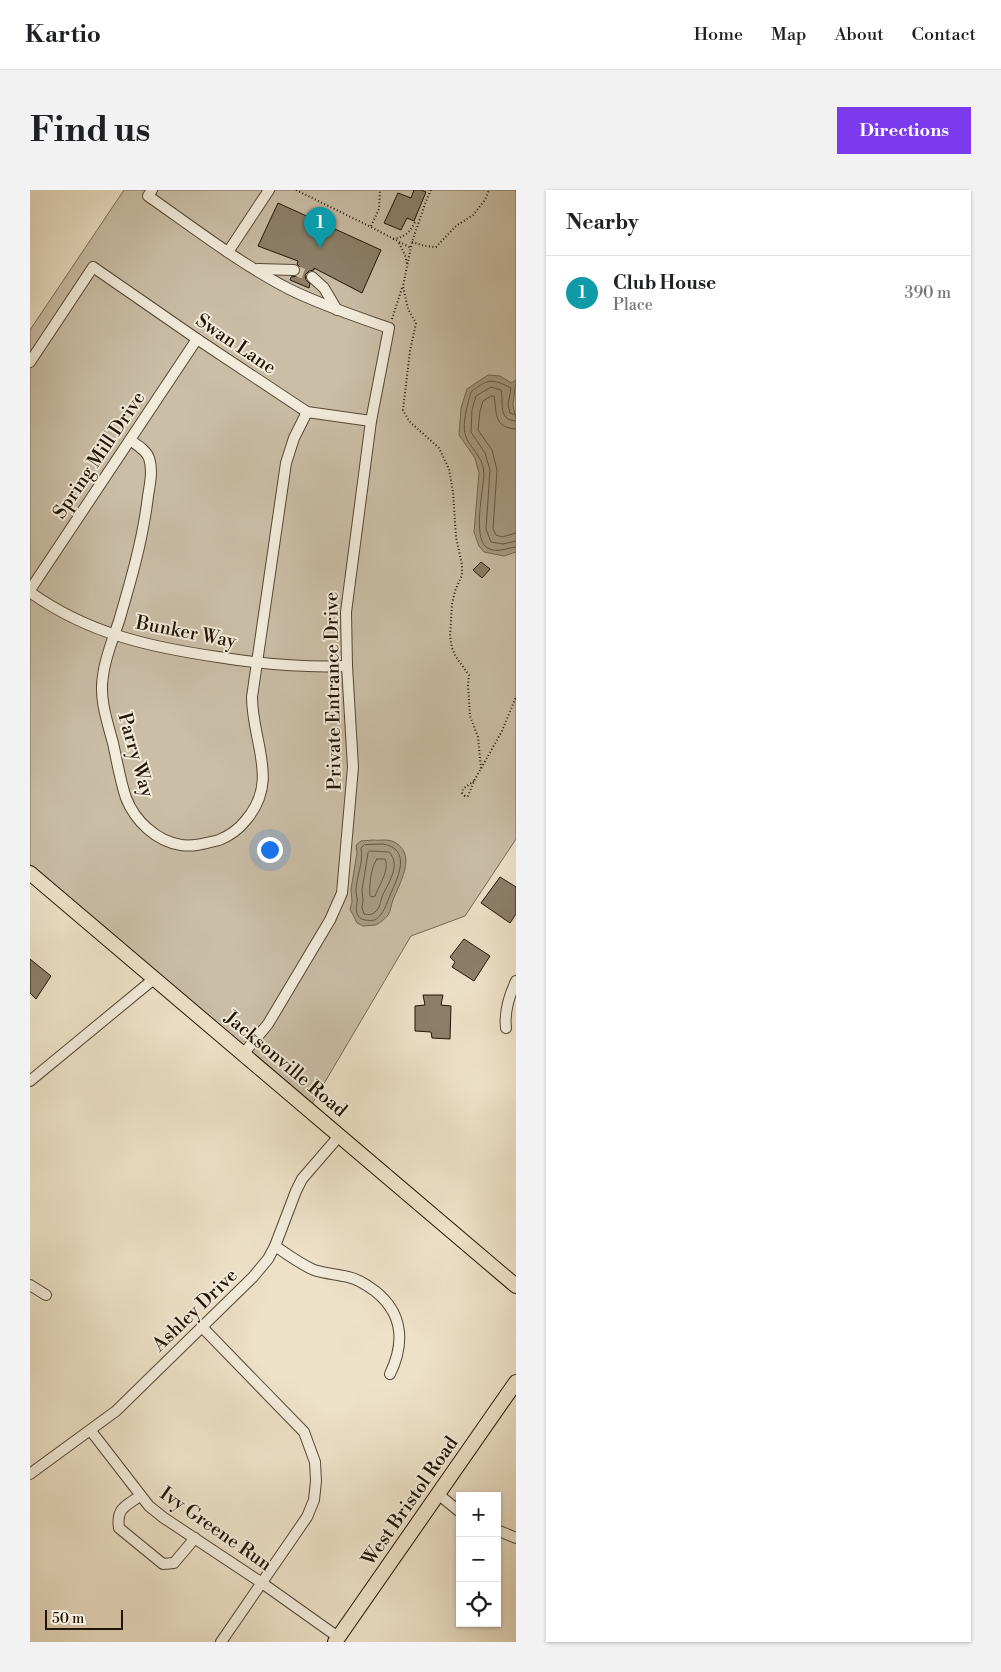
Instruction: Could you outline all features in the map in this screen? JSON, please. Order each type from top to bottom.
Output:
[{"type":"main road","name":"Jacksonville Road","points":[[30,873],[156,978],[516,1286]]},
{"type":"main road","name":"West Bristol Road","points":[[336,1639],[516,1382]]},
{"type":"street","points":[[152,190],[148,196],[228,252],[256,269],[289,288],[337,310],[389,328]]},
{"type":"street","points":[[228,252],[269,190]]},
{"type":"street","name":"Swan Lane","points":[[30,362],[93,268],[307,412],[371,421]]},
{"type":"street","points":[[256,269],[294,270]]},
{"type":"street","points":[[312,277],[324,288],[337,310]]},
{"type":"street","name":"Private Entrance Drive","points":[[244,1053],[268,1024],[330,920],[342,893],[353,767],[346,666],[346,612],[371,421],[389,328]]},
{"type":"street","name":"Spring Mill Drive","points":[[30,591],[197,339]]},
{"type":"street","name":"Parry Way","points":[[130,440],[149,457],[151,467],[150,482],[138,554],[103,674],[102,694],[127,799],[136,817],[145,827],[169,842],[182,845],[205,843],[222,839],[233,833],[252,814],[260,797],[264,780],[263,764],[252,714],[252,697],[286,463],[294,438],[307,412]]},
{"type":"street","name":"Bunker Way","points":[[30,591],[65,615],[80,622],[146,645],[257,663],[302,667],[346,666]]},
{"type":"street","points":[[30,1081],[156,978]]},
{"type":"street","points":[[506,1028],[507,1005],[516,981]]},
{"type":"street","name":"Ashley Drive","points":[[30,1474],[116,1411],[253,1277],[268,1259],[275,1246],[302,1179],[340,1135]]},
{"type":"street","points":[[275,1246],[304,1266],[324,1274],[358,1280],[384,1298],[390,1306],[400,1331],[398,1354],[390,1374]]},
{"type":"street","points":[[30,1285],[46,1295]]},
{"type":"street","points":[[202,1327],[304,1432],[315,1462],[316,1481],[311,1509],[307,1517],[221,1642]]},
{"type":"street","name":"Ivy Greene Run","points":[[91,1431],[149,1506],[262,1583],[336,1639]]},
{"type":"street","points":[[438,1494],[456,1509]]},
{"type":"street","points":[[140,1496],[121,1509],[117,1517],[119,1528],[145,1550],[163,1564],[174,1563],[194,1538]]},
{"type":"street","points":[[501,1532],[516,1538]]},
{"type":"path","points":[[296,190],[371,226],[411,248]]},
{"type":"path","points":[[305,195],[307,190]]},
{"type":"path","points":[[371,226],[379,209],[380,190]]},
{"type":"path","points":[[389,328],[403,286],[412,242],[431,190]]},
{"type":"path","points":[[412,242],[436,247],[456,226],[473,215],[485,200],[489,190]]},
{"type":"path","points":[[393,239],[400,238],[410,232],[415,222],[418,223]]},
{"type":"path","points":[[397,242],[406,256],[407,266]]},
{"type":"path","points":[[403,286],[408,309],[416,323],[410,351],[403,410],[409,421],[439,448],[449,469],[453,492],[456,537],[462,565],[462,575],[452,604],[450,636],[452,648],[469,675],[470,716],[478,737],[481,768]]},
{"type":"path","points":[[474,782],[463,789],[464,796],[468,796],[470,793],[481,768],[502,731],[516,697]]},
{"type":"shaded area","points":[[124,190],[516,190],[516,839],[465,916],[411,936],[309,1109],[30,871],[30,330]]},
{"type":"water","points":[[488,375],[500,376],[511,383],[516,380],[513,405],[516,420],[516,552],[504,556],[484,552],[479,546],[474,532],[479,473],[475,458],[459,435],[461,408],[467,389]]},
{"type":"water","points":[[387,840],[396,843],[405,855],[406,863],[388,915],[376,925],[363,926],[357,923],[350,909],[357,853],[356,845],[361,841]]},
{"type":"building","points":[[414,190],[426,192],[414,221],[407,218],[401,230],[384,223],[398,193],[411,198]]},
{"type":"building","points":[[278,203],[381,250],[362,293],[314,268],[314,270],[309,271],[305,275],[306,280],[310,284],[309,288],[290,280],[291,277],[297,276],[300,273],[298,261],[258,246]]},
{"type":"building","points":[[481,562],[490,569],[482,578],[473,570]]},
{"type":"building","points":[[500,877],[516,887],[516,914],[510,923],[481,903]]},
{"type":"building","points":[[464,939],[490,956],[474,981],[452,967],[455,962],[450,957]]},
{"type":"building","points":[[30,959],[51,976],[36,999],[30,993]]},
{"type":"building","points":[[423,995],[443,995],[441,1005],[451,1006],[450,1039],[432,1038],[431,1032],[415,1031],[415,1006],[425,1005]]},
{"type":"tunnel","points":[[294,270],[312,277]]},
{"type":"place","name":"Club House","points":[[320,248]]}]
